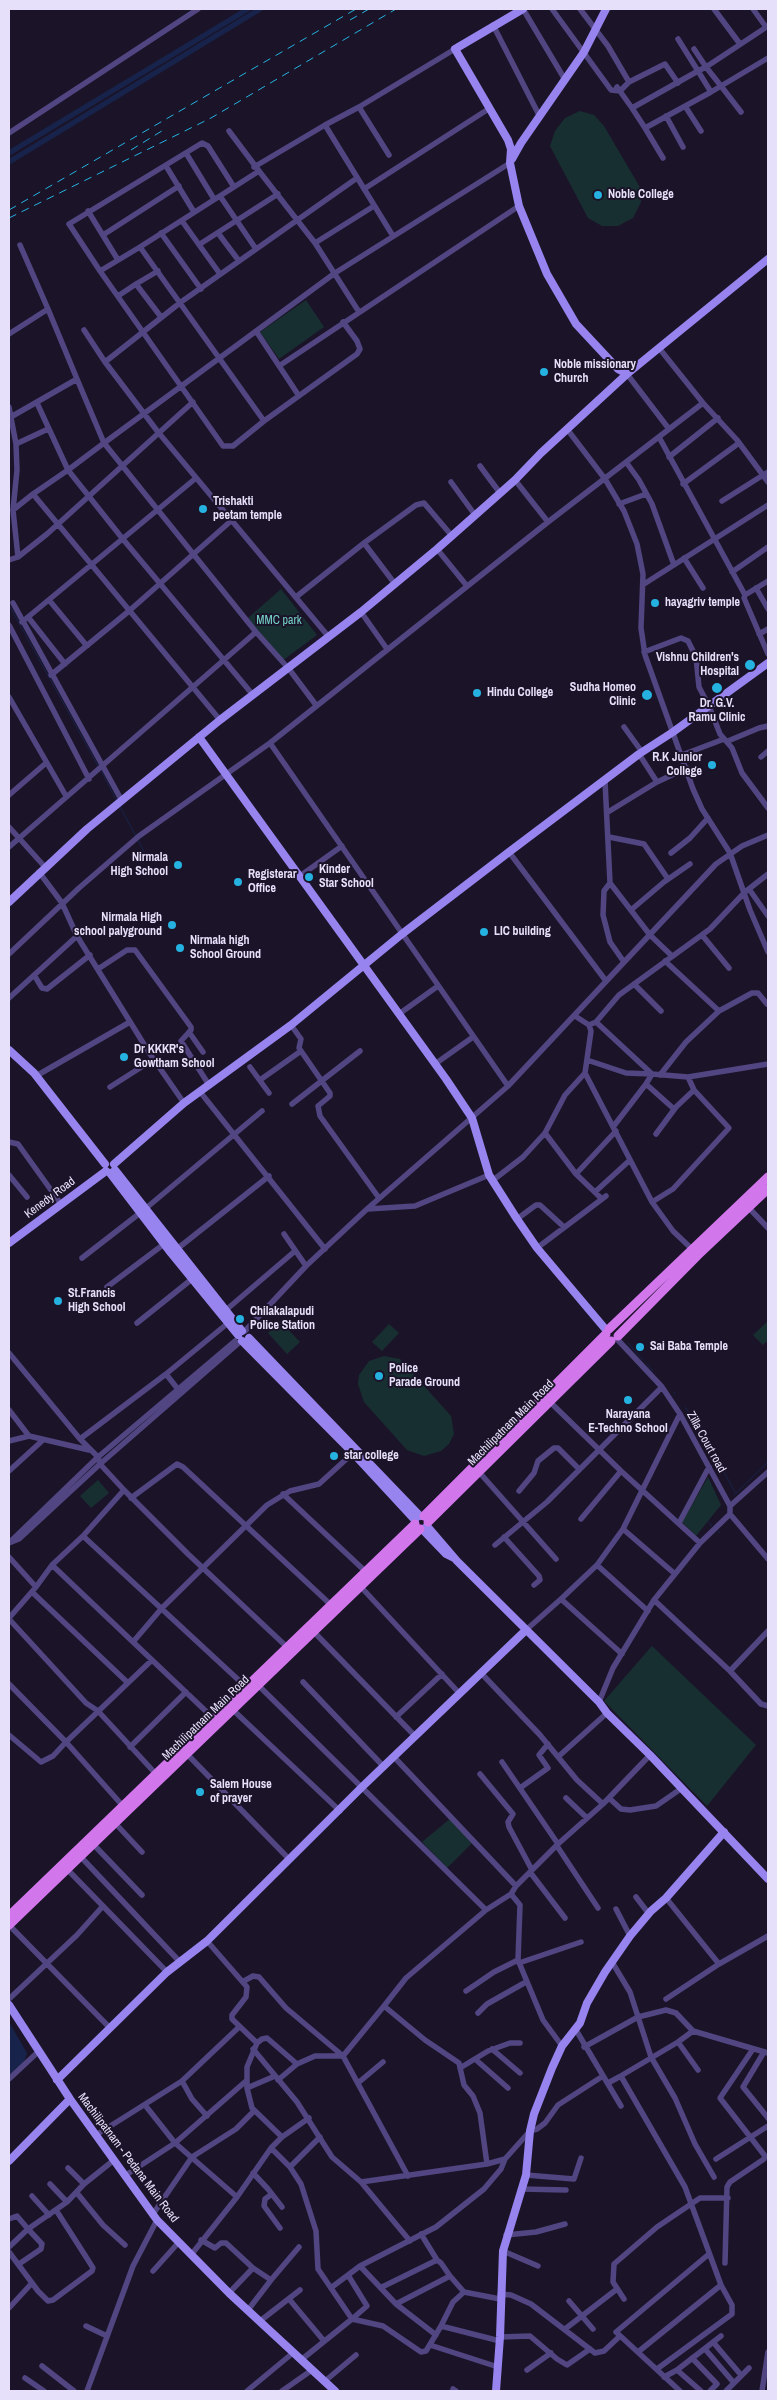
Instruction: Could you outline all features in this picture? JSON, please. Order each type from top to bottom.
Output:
[{"type":"main road","name":"Machilipatnam Main Road","points":[[9,1916],[67,1869],[115,1823],[184,1751],[212,1717],[245,1686],[289,1649],[313,1632],[361,1587],[421,1523],[695,1252],[768,1176]]},
{"type":"main road","name":"Machilipatnam Main Road","points":[[695,1252],[768,1189]]},
{"type":"main road","name":"Machilipatnam Main Road","points":[[9,1925],[38,1892],[122,1805],[155,1773],[233,1710],[258,1685],[330,1604],[479,1472],[550,1402],[611,1335]]},
{"type":"street","points":[[9,132],[198,9]]},
{"type":"street","points":[[103,270],[182,221],[234,187],[256,169],[325,126],[523,9],[564,78]]},
{"type":"street","points":[[552,9],[611,90],[619,89],[665,64],[678,83]]},
{"type":"street","points":[[580,9],[629,82]]},
{"type":"street","points":[[13,510],[218,357],[335,274],[510,163],[520,143],[584,52],[594,28],[606,9]]},
{"type":"street","points":[[714,9],[740,44]]},
{"type":"street","points":[[632,108],[698,71],[767,27],[753,9]]},
{"type":"street","points":[[493,26],[540,117]]},
{"type":"street","points":[[678,39],[711,92]]},
{"type":"street","points":[[455,49],[508,140],[511,149],[510,163],[519,206],[547,274],[576,324],[618,369],[627,374],[669,428]]},
{"type":"street","points":[[694,49],[741,112]]},
{"type":"street","points":[[645,128],[768,58]]},
{"type":"street","points":[[619,89],[663,158]]},
{"type":"street","points":[[686,106],[702,131]]},
{"type":"street","points":[[359,107],[389,155]]},
{"type":"street","points":[[364,190],[490,108]]},
{"type":"street","points":[[666,116],[683,147]]},
{"type":"street","points":[[325,126],[393,236]]},
{"type":"street","points":[[229,130],[256,169],[278,194],[315,243],[359,312]]},
{"type":"street","points":[[234,187],[205,144],[202,143],[88,211],[71,222],[70,225],[103,270],[143,332],[183,383],[193,402],[223,446],[227,448],[233,446],[264,421],[357,354],[360,349],[357,341],[343,322]]},
{"type":"street","points":[[186,152],[214,199]]},
{"type":"street","points":[[166,166],[194,212]]},
{"type":"street","points":[[105,362],[181,302],[201,290],[256,248],[357,178]]},
{"type":"street","points":[[103,235],[179,186]]},
{"type":"street","points":[[200,244],[278,194]]},
{"type":"street","points":[[220,196],[256,248]]},
{"type":"street","points":[[315,243],[374,206]]},
{"type":"street","points":[[279,366],[519,206]]},
{"type":"street","points":[[88,211],[118,260]]},
{"type":"street","points":[[182,221],[220,274]]},
{"type":"street","points":[[161,233],[201,290]]},
{"type":"street","points":[[218,233],[239,261]]},
{"type":"street","points":[[20,246],[104,443],[256,632],[289,669],[316,705]]},
{"type":"street","points":[[140,247],[264,421]]},
{"type":"street","points":[[9,902],[42,870],[119,803],[220,720],[289,669],[328,636],[364,617],[395,584],[441,554],[452,536],[500,493],[517,484],[627,374],[768,259]]},
{"type":"street","points":[[118,296],[158,271]]},
{"type":"street","points":[[136,284],[162,317]]},
{"type":"street","points":[[9,334],[48,309]]},
{"type":"street","points":[[84,330],[105,362],[158,432],[328,636]]},
{"type":"street","points":[[256,331],[299,396]]},
{"type":"street","points":[[659,348],[703,403],[766,474],[768,482]]},
{"type":"street","points":[[10,418],[77,379]]},
{"type":"street","points":[[9,560],[18,557],[58,524],[121,465],[193,402]]},
{"type":"street","points":[[36,403],[68,470],[253,695]]},
{"type":"street","points":[[9,954],[62,903],[136,838],[270,743],[548,522],[703,403]]},
{"type":"street","points":[[9,407],[16,444],[17,470],[13,510],[18,557]]},
{"type":"street","points":[[669,457],[718,418]]},
{"type":"street","points":[[16,444],[48,429]]},
{"type":"street","points":[[570,433],[604,479],[619,504],[637,544],[642,562],[644,584],[641,628],[644,652],[693,788],[708,818],[730,853],[747,891],[750,910],[768,952]]},
{"type":"street","points":[[659,437],[683,484],[745,594],[745,604],[768,654]]},
{"type":"street","points":[[683,484],[739,443]]},
{"type":"street","points":[[626,462],[646,494],[674,565]]},
{"type":"street","points":[[480,466],[500,493]]},
{"type":"street","points":[[722,502],[766,474]]},
{"type":"street","points":[[22,622],[196,478]]},
{"type":"street","points":[[451,482],[475,515]]},
{"type":"street","points":[[517,484],[548,522]]},
{"type":"street","points":[[33,494],[220,720]]},
{"type":"street","points":[[619,504],[646,494]]},
{"type":"street","points":[[296,597],[416,505],[424,503],[452,536]]},
{"type":"street","points":[[644,584],[768,505]]},
{"type":"street","points":[[51,674],[129,611],[232,520]]},
{"type":"street","points":[[364,543],[395,584]]},
{"type":"street","points":[[732,572],[768,547]]},
{"type":"street","points":[[441,554],[468,586]]},
{"type":"street","points":[[684,558],[703,588]]},
{"type":"street","points":[[745,594],[768,580]]},
{"type":"street","points":[[756,588],[768,609]]},
{"type":"street","points":[[48,600],[87,646]]},
{"type":"street","points":[[13,603],[119,803]]},
{"type":"street","points":[[28,617],[65,664]]},
{"type":"street","points":[[364,617],[387,649]]},
{"type":"street","points":[[9,625],[89,779]]},
{"type":"street","points":[[759,634],[768,629]]},
{"type":"street","points":[[9,848],[66,796],[95,774],[101,766],[256,632]]},
{"type":"street","points":[[644,652],[681,638],[686,639],[696,657],[699,687],[720,734],[726,740],[742,773],[768,808]]},
{"type":"street","name":"Kenedy Road","points":[[9,1243],[110,1168],[184,1103],[291,1025],[402,934],[509,852],[640,753],[673,732],[768,663]]},
{"type":"street","points":[[9,697],[66,796]]},
{"type":"street","points":[[682,754],[768,726]]},
{"type":"street","points":[[624,727],[657,782]]},
{"type":"street","points":[[199,738],[227,774],[472,1118],[491,1178],[537,1248],[611,1335]]},
{"type":"street","points":[[270,743],[508,1086]]},
{"type":"street","points":[[761,757],[768,751]]},
{"type":"street","points":[[9,795],[46,763]]},
{"type":"street","points":[[608,812],[657,782],[686,768]]},
{"type":"street","points":[[605,781],[610,882],[604,896],[605,922],[610,942],[624,962]]},
{"type":"street","points":[[671,853],[690,838],[708,818]]},
{"type":"street","points":[[9,827],[42,870],[62,903],[78,936],[130,1022],[184,1103]]},
{"type":"street","points":[[9,1543],[19,1539],[242,1336],[306,1266],[380,1198],[508,1086],[716,864],[730,853],[768,835]]},
{"type":"street","points":[[608,837],[644,844],[668,879]]},
{"type":"street","points":[[300,876],[342,846]]},
{"type":"street","points":[[509,852],[606,981]]},
{"type":"street","points":[[631,910],[668,879],[690,864]]},
{"type":"street","points":[[588,1025],[596,1022],[620,995],[702,935],[747,891],[768,874]]},
{"type":"street","points":[[610,882],[650,935],[672,956]]},
{"type":"street","points":[[747,891],[768,916]]},
{"type":"street","points":[[702,935],[729,968]]},
{"type":"street","points":[[9,998],[78,936]]},
{"type":"street","points":[[98,969],[127,950],[135,950],[190,1025],[192,1029],[181,1041],[209,1086]]},
{"type":"street","points":[[34,975],[42,988],[47,989],[90,956]]},
{"type":"street","points":[[665,962],[719,1011]]},
{"type":"street","points":[[634,984],[661,1011]]},
{"type":"street","points":[[399,1014],[438,986]]},
{"type":"street","points":[[660,1075],[686,1042],[719,1011],[752,993],[758,993],[768,1005]]},
{"type":"street","points":[[368,1209],[415,1206],[491,1178],[523,1157],[545,1133],[566,1095],[585,1073],[591,1034],[588,1025],[574,1016]]},
{"type":"street","points":[[36,1076],[130,1022]]},
{"type":"street","points":[[596,1022],[652,1074]]},
{"type":"street","points":[[291,1025],[301,1039],[299,1048],[330,1094],[318,1106],[320,1116],[380,1198]]},
{"type":"street","points":[[189,1032],[203,1052]]},
{"type":"street","points":[[435,1064],[473,1037]]},
{"type":"street","points":[[9,1050],[36,1076],[110,1168],[164,1244],[228,1323],[457,1561],[599,1702],[606,1714],[650,1755],[768,1879]]},
{"type":"street","points":[[260,1080],[301,1051]]},
{"type":"street","points":[[292,1104],[360,1051]]},
{"type":"street","points":[[110,1087],[154,1059]]},
{"type":"street","points":[[587,1060],[626,1074],[688,1077],[768,1064]]},
{"type":"street","points":[[250,1067],[269,1093]]},
{"type":"street","points":[[585,1073],[652,1202],[673,1231],[695,1252]]},
{"type":"street","points":[[576,1174],[614,1129],[652,1074]]},
{"type":"street","points":[[652,1202],[673,1189],[729,1128],[728,1124],[694,1090],[688,1077]]},
{"type":"street","points":[[646,1084],[674,1109]]},
{"type":"street","points":[[656,1134],[674,1109],[694,1090]]},
{"type":"street","points":[[200,1093],[269,1176],[325,1249]]},
{"type":"street","points":[[82,1258],[142,1211],[262,1111]]},
{"type":"street","points":[[537,1248],[604,1197],[595,1192],[576,1174],[545,1133]]},
{"type":"street","points":[[9,1142],[18,1144],[61,1204]]},
{"type":"street","points":[[595,1192],[630,1160]]},
{"type":"street","points":[[9,1175],[27,1197]]},
{"type":"street","points":[[177,1249],[269,1176]]},
{"type":"street","points":[[517,1219],[540,1205],[564,1227]]},
{"type":"street","points":[[748,1208],[768,1228]]},
{"type":"street","points":[[142,1211],[177,1249],[226,1310],[242,1336],[421,1523]]},
{"type":"street","points":[[284,1234],[306,1266]]},
{"type":"street","points":[[107,1287],[164,1244]]},
{"type":"street","points":[[226,1310],[295,1251]]},
{"type":"street","points":[[137,1323],[192,1279]]},
{"type":"street","points":[[80,1440],[166,1374],[228,1323]]},
{"type":"street","name":"Zilla Court road","points":[[611,1335],[662,1387],[680,1414],[730,1506],[730,1514]]},
{"type":"street","points":[[9,1543],[98,1457],[177,1388],[242,1336]]},
{"type":"street","points":[[9,1353],[80,1440],[98,1457],[100,1464],[131,1498],[202,1568],[289,1649]]},
{"type":"street","points":[[166,1374],[177,1388]]},
{"type":"street","points":[[495,1545],[547,1502],[662,1387]]},
{"type":"street","points":[[550,1402],[621,1471],[700,1543]]},
{"type":"street","points":[[9,1410],[29,1436]]},
{"type":"street","points":[[57,2080],[167,1972],[207,1941],[362,1786],[597,1565],[623,1529],[680,1414]]},
{"type":"street","points":[[9,1441],[29,1436],[89,1450]]},
{"type":"street","points":[[9,1471],[43,1440]]},
{"type":"street","points":[[519,1491],[534,1472],[538,1461],[554,1448],[558,1448],[578,1469]]},
{"type":"street","points":[[133,1642],[162,1608],[268,1505],[283,1494],[319,1484],[353,1453]]},
{"type":"street","points":[[131,1498],[177,1464],[183,1467],[330,1604]]},
{"type":"street","points":[[679,1523],[709,1466]]},
{"type":"street","points":[[581,1519],[621,1471]]},
{"type":"street","points":[[479,1472],[556,1559]]},
{"type":"street","points":[[730,1506],[768,1472]]},
{"type":"street","points":[[124,1490],[83,1536],[52,1565],[34,1590],[9,1618],[86,1702],[98,1711],[155,1773]]},
{"type":"street","points":[[283,1494],[365,1571]]},
{"type":"street","points":[[599,1702],[622,1654],[654,1600],[700,1543],[730,1514],[768,1559]]},
{"type":"street","points":[[623,1529],[674,1574]]},
{"type":"street","points":[[83,1536],[245,1686]]},
{"type":"street","points":[[504,1537],[539,1576],[540,1580],[534,1585]]},
{"type":"street","points":[[9,1557],[34,1590],[127,1682]]},
{"type":"street","points":[[52,1565],[212,1717]]},
{"type":"street","points":[[597,1565],[648,1611]]},
{"type":"street","points":[[361,1587],[460,1694]]},
{"type":"street","points":[[561,1599],[622,1654]]},
{"type":"street","points":[[654,1600],[730,1672],[767,1704]]},
{"type":"street","points":[[730,1672],[768,1631]]},
{"type":"street","points":[[313,1632],[415,1736]]},
{"type":"street","points":[[9,1735],[41,1762],[53,1756],[127,1682],[152,1660]]},
{"type":"street","points":[[481,1673],[559,1756],[577,1780],[603,1804]]},
{"type":"street","points":[[396,1717],[442,1674]]},
{"type":"street","points":[[303,1682],[384,1766]]},
{"type":"street","points":[[9,1684],[66,1742],[122,1805]]},
{"type":"street","points":[[258,1685],[486,1910]]},
{"type":"street","points":[[130,1747],[186,1692]]},
{"type":"street","points":[[233,1710],[340,1810]]},
{"type":"street","points":[[559,1756],[606,1714]]},
{"type":"street","points":[[520,1788],[548,1768],[539,1755],[548,1744]]},
{"type":"street","points":[[184,1751],[288,1859]]},
{"type":"street","points":[[126,2175],[175,2143],[246,2084],[277,2078],[298,2064],[315,2056],[342,2056],[406,1978],[486,1910],[512,1894],[516,1886],[557,1845],[610,1798],[650,1755]]},
{"type":"street","points":[[394,1757],[516,1886]]},
{"type":"street","points":[[502,1762],[598,1908]]},
{"type":"street","points":[[480,1774],[512,1813],[512,1817],[508,1822],[509,1827],[531,1871],[565,1918]]},
{"type":"street","points":[[610,1798],[621,1809],[630,1810],[656,1806],[682,1788]]},
{"type":"street","points":[[566,1798],[587,1818]]},
{"type":"street","points":[[115,1823],[142,1852]]},
{"type":"street","points":[[496,2391],[503,2251],[506,2235],[526,2175],[530,2131],[534,2114],[562,2046],[576,2030],[588,2003],[612,1962],[648,1914],[666,1898],[724,1832]]},
{"type":"street","points":[[93,1844],[142,1895]]},
{"type":"street","points":[[80,1856],[180,1962]]},
{"type":"street","points":[[67,1869],[167,1972]]},
{"type":"street","points":[[512,1894],[520,1905],[518,1961],[546,2026],[562,2046]]},
{"type":"street","points":[[636,1898],[648,1914]]},
{"type":"street","points":[[666,1898],[719,1964]]},
{"type":"street","points":[[9,1999],[77,1935],[103,1906]]},
{"type":"street","points":[[616,1909],[630,1936]]},
{"type":"street","points":[[9,1925],[110,2028]]},
{"type":"street","points":[[666,1999],[719,1964],[768,1936]]},
{"type":"street","points":[[207,1941],[244,1981],[248,1992],[232,2015],[232,2019],[238,2028],[257,2043]]},
{"type":"street","points":[[466,1991],[494,1972],[518,1961],[581,1942]]},
{"type":"street","points":[[612,1962],[630,1992],[651,2057],[675,2098],[695,2144],[714,2177]]},
{"type":"street","points":[[244,1981],[253,1976],[259,1977],[286,2008],[342,2056],[408,2176]]},
{"type":"street","points":[[478,2013],[488,2004],[526,1982]]},
{"type":"street","name":"Machilipatnam - Pedana Main Road","points":[[9,2005],[70,2099],[155,2217],[229,2293],[335,2391]]},
{"type":"street","points":[[384,2006],[425,2040],[459,2063],[464,2085],[473,2096],[480,2112],[487,2164]]},
{"type":"street","points":[[584,2047],[638,2017],[666,2010],[676,2013],[693,2031],[766,2053],[743,2087],[768,2118]]},
{"type":"street","points":[[96,2135],[182,2081],[238,2028]]},
{"type":"street","points":[[576,2030],[584,2047],[621,2106]]},
{"type":"street","points":[[608,2083],[678,2042],[693,2031]]},
{"type":"street","points":[[282,2137],[254,2111],[246,2084],[247,2067],[257,2043],[267,2038],[298,2064]]},
{"type":"street","points":[[678,2042],[698,2070]]},
{"type":"street","points":[[460,2068],[492,2049],[510,2043],[520,2043]]},
{"type":"street","points":[[253,2049],[309,2118],[332,2157],[361,2182],[410,2241]]},
{"type":"street","points":[[492,2049],[520,2073]]},
{"type":"street","points":[[725,2263],[728,2184],[764,2159],[764,2153],[752,2136],[720,2098],[752,2049]]},
{"type":"street","points":[[9,2079],[39,2052]]},
{"type":"street","points":[[474,2059],[508,2088]]},
{"type":"street","points":[[358,2083],[383,2062]]},
{"type":"street","points":[[332,2287],[360,2266],[436,2227],[484,2189],[501,2169],[505,2159],[530,2131],[537,2129],[545,2123],[558,2105],[603,2076]]},
{"type":"street","points":[[619,2077],[622,2078],[685,2187],[721,2285],[732,2305],[732,2314],[657,2370]]},
{"type":"street","points":[[182,2081],[192,2099],[207,2116]]},
{"type":"street","points":[[9,2161],[70,2099]]},
{"type":"street","points":[[145,2105],[175,2143],[237,2197]]},
{"type":"street","points":[[87,2391],[133,2266],[155,2217],[192,2157],[236,2129],[254,2111]]},
{"type":"street","points":[[191,2255],[237,2197],[271,2148],[282,2137],[309,2118]]},
{"type":"street","points":[[716,2158],[768,2126]]},
{"type":"street","points":[[290,2166],[320,2137]]},
{"type":"street","points":[[271,2148],[290,2166],[301,2184],[313,2219],[318,2269],[352,2319],[383,2326],[419,2351],[425,2351],[436,2335],[453,2302],[464,2292]]},
{"type":"street","points":[[526,2175],[574,2179],[581,2158]]},
{"type":"street","points":[[361,2182],[487,2164],[505,2159]]},
{"type":"street","points":[[9,2247],[28,2229],[67,2202],[84,2184],[114,2160]]},
{"type":"street","points":[[68,2168],[84,2184]]},
{"type":"street","points":[[253,2174],[282,2208]]},
{"type":"street","points":[[50,2184],[67,2202]]},
{"type":"street","points":[[522,2189],[566,2190]]},
{"type":"street","points":[[77,2193],[102,2225],[125,2245]]},
{"type":"street","points":[[272,2194],[265,2199],[264,2206],[280,2228]]},
{"type":"street","points":[[32,2196],[49,2215]]},
{"type":"street","points":[[624,2299],[617,2289],[612,2276],[614,2264],[657,2227],[703,2196],[728,2198]]},
{"type":"street","points":[[9,2252],[44,2298],[50,2301],[92,2271],[92,2266],[56,2210]]},
{"type":"street","points":[[9,2220],[17,2216],[42,2244],[42,2248],[18,2264]]},
{"type":"street","points":[[506,2235],[536,2232],[565,2224]]},
{"type":"street","points":[[421,2234],[436,2260],[441,2263],[464,2292],[500,2297],[511,2295],[531,2304],[597,2354],[601,2353],[620,2336]]},
{"type":"street","points":[[201,2240],[215,2248],[221,2243],[226,2243],[253,2268],[271,2280]]},
{"type":"street","points":[[153,2271],[178,2242]]},
{"type":"street","points":[[248,2310],[299,2247]]},
{"type":"street","points":[[503,2251],[538,2266]]},
{"type":"street","points":[[680,2391],[616,2332],[709,2254]]},
{"type":"street","points":[[382,2287],[436,2260]]},
{"type":"street","points":[[360,2266],[382,2287],[396,2304],[436,2335]]},
{"type":"street","points":[[229,2293],[253,2268]]},
{"type":"street","points":[[302,2360],[367,2306],[348,2275]]},
{"type":"street","points":[[396,2304],[450,2276]]},
{"type":"street","points":[[9,2308],[32,2283]]},
{"type":"street","points":[[638,2352],[721,2285]]},
{"type":"street","points":[[565,2328],[617,2289]]},
{"type":"street","points":[[260,2321],[300,2290]]},
{"type":"street","points":[[289,2299],[324,2341]]},
{"type":"street","points":[[569,2301],[593,2329]]},
{"type":"street","points":[[86,2326],[107,2336]]},
{"type":"street","points":[[441,2326],[500,2339],[530,2336],[567,2365],[590,2349]]},
{"type":"street","points":[[664,2377],[677,2370],[721,2336]]},
{"type":"street","points":[[713,2342],[741,2375]]},
{"type":"street","points":[[430,2345],[498,2367]]},
{"type":"street","points":[[704,2349],[734,2383]]},
{"type":"street","points":[[247,2391],[294,2352]]},
{"type":"street","points":[[762,2391],[768,2352]]},
{"type":"street","points":[[526,2370],[551,2353]]},
{"type":"street","points":[[325,2382],[356,2355]]},
{"type":"street","points":[[692,2358],[717,2384],[710,2391]]},
{"type":"street","points":[[42,2366],[74,2391]]},
{"type":"street","points":[[726,2391],[748,2368]]},
{"type":"street","points":[[282,2391],[312,2370]]},
{"type":"street","points":[[677,2370],[701,2391]]},
{"type":"street","points":[[25,2378],[44,2391]]},
{"type":"green space","points":[[580,111],[594,115],[604,126],[641,189],[641,202],[633,218],[618,226],[602,226],[588,218],[550,146],[555,131],[565,118]]},
{"type":"green space","points":[[306,300],[324,327],[279,359],[260,332]]},
{"type":"green space","name":"MMC park","points":[[281,589],[317,635],[282,661],[248,618]]},
{"type":"green space","points":[[280,1321],[300,1342],[287,1354],[268,1333]]},
{"type":"green space","points":[[768,1321],[768,1340],[763,1345],[753,1335]]},
{"type":"green space","points":[[389,1324],[399,1333],[382,1351],[372,1342]]},
{"type":"green space","points":[[384,1356],[400,1359],[451,1416],[454,1434],[449,1444],[441,1451],[424,1456],[407,1450],[364,1402],[358,1384],[359,1375],[369,1361]]},
{"type":"green space","points":[[708,1477],[721,1505],[696,1536],[682,1522]]},
{"type":"green space","points":[[98,1480],[109,1493],[91,1508],[80,1496]]},
{"type":"green space","points":[[652,1646],[756,1745],[707,1806],[604,1701]]},
{"type":"green space","points":[[451,1818],[473,1842],[447,1868],[422,1842]]},
{"type":"water","points":[[9,2022],[27,2053],[24,2062],[9,2076]]},
{"type":"waterway","points":[[9,153],[248,9]]},
{"type":"waterway","points":[[9,162],[260,9]]},
{"type":"waterway","points":[[9,605],[98,766]]},
{"type":"waterway","points":[[101,771],[117,801]]},
{"type":"waterway","points":[[120,807],[136,836]]},
{"type":"waterway","points":[[138,840],[149,861]]},
{"type":"waterway","points":[[628,1343],[643,1360]]},
{"type":"waterway","points":[[647,1364],[653,1371]]},
{"type":"waterway","points":[[685,1407],[690,1414]]},
{"type":"waterway","points":[[694,1420],[715,1455]]},
{"type":"waterway","points":[[734,1495],[768,1462]]},
{"type":"waterway","points":[[719,1463],[735,1492]]},
{"type":"waterway","points":[[708,1522],[712,1526]]},
{"type":"railway","points":[[9,210],[356,9]]},
{"type":"railway","points":[[350,20],[369,9]]},
{"type":"railway","points":[[9,218],[211,118],[396,9]]},
{"type":"railway","points":[[131,150],[165,129]]},
{"type":"place","name":"Noble College","points":[[598,195]]},
{"type":"place","name":"Noble missionary Church","points":[[544,372]]},
{"type":"place","name":"Trishakti peetam temple","points":[[203,509]]},
{"type":"place","name":"hayagriv temple","points":[[655,603]]},
{"type":"place","name":"Vishnu Children's Hospital","points":[[750,665]]},
{"type":"place","name":"Dr. G.V. Ramu Clinic","points":[[717,688]]},
{"type":"place","name":"Hindu College","points":[[477,693]]},
{"type":"place","name":"Sudha Homeo Clinic","points":[[647,695]]},
{"type":"place","name":"R.K Junior College","points":[[712,765]]},
{"type":"place","name":"Nirmala High School","points":[[178,865]]},
{"type":"place","name":"Kinder Star School","points":[[309,877]]},
{"type":"place","name":"Registerar Office","points":[[238,882]]},
{"type":"place","name":"Nirmala High school palyground","points":[[172,925]]},
{"type":"place","name":"LIC building","points":[[484,932]]},
{"type":"place","name":"Nirmala high School Ground","points":[[180,948]]},
{"type":"place","name":"Dr KKKR's Gowtham School","points":[[124,1057]]},
{"type":"place","name":"St.Francis High School","points":[[58,1301]]},
{"type":"place","name":"Chilakalapudi Police Station","points":[[240,1319]]},
{"type":"place","name":"Sai Baba Temple","points":[[640,1347]]},
{"type":"place","name":"Police Parade Ground","points":[[379,1376]]},
{"type":"place","name":"Narayana E-Techno School","points":[[628,1400]]},
{"type":"place","name":"star college","points":[[334,1456]]},
{"type":"place","name":"Salem House of prayer","points":[[200,1792]]}]
